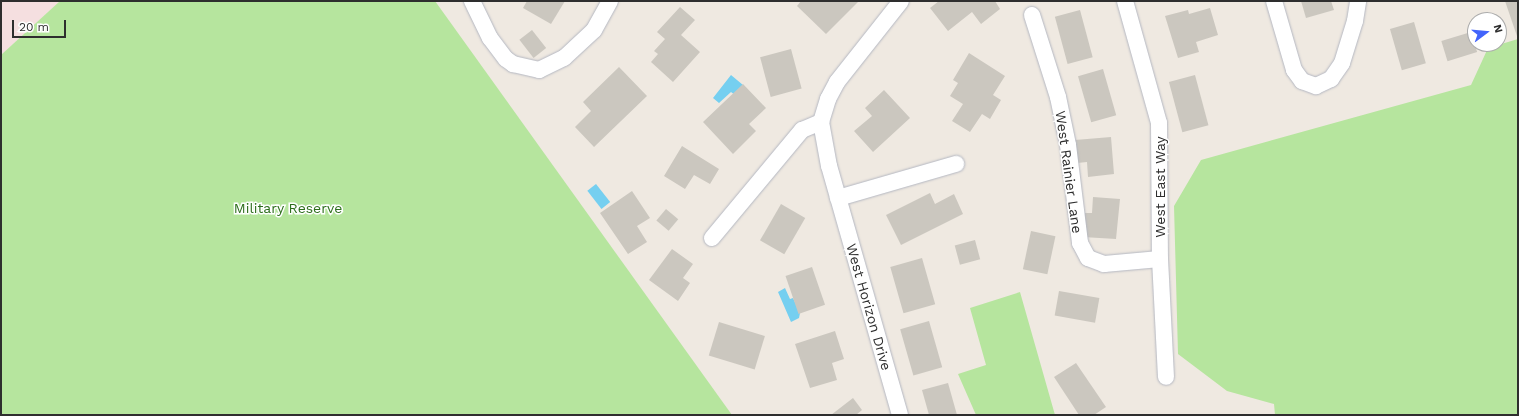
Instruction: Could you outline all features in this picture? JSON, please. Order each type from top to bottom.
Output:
[{"type":"street","points":[[472,1],[490,38],[506,59],[513,64],[539,70],[564,58],[594,30],[610,1]]},
{"type":"street","name":"West Horizon Drive","points":[[900,415],[829,166],[821,122],[828,100],[837,82],[901,1]]},
{"type":"street","name":"West East Way","points":[[1124,1],[1160,123],[1160,259],[1166,377]]},
{"type":"street","points":[[1274,1],[1294,70],[1302,81],[1316,86],[1332,79],[1342,63],[1355,21],[1358,1]]},
{"type":"street","name":"West Rainier Lane","points":[[1032,15],[1058,97],[1068,145],[1080,243],[1088,258],[1104,264],[1160,259]]},
{"type":"street","points":[[712,238],[802,130],[821,122]]},
{"type":"street","points":[[838,198],[956,164]]},
{"type":"shaded area","points":[[1,1],[60,1],[1,55]]},
{"type":"green space","name":"Military Reserve","points":[[60,1],[435,1],[732,415],[1,415],[1,55]]},
{"type":"green space","points":[[1518,39],[1518,415],[1275,415],[1274,404],[1227,391],[1178,354],[1174,206],[1201,160],[1471,85],[1486,52],[1507,52],[1507,42]]},
{"type":"green space","points":[[1020,292],[1055,415],[976,415],[958,374],[986,365],[970,308]]},
{"type":"water","points":[[731,75],[743,85],[735,95],[731,92],[719,103],[713,98]]},
{"type":"water","points":[[596,184],[610,202],[601,209],[587,191]]},
{"type":"water","points":[[785,288],[790,299],[793,298],[800,313],[799,318],[791,322],[778,292]]},
{"type":"building","points":[[527,1],[565,1],[551,24],[523,8]]},
{"type":"building","points":[[801,1],[859,1],[826,34],[797,6]]},
{"type":"building","points":[[939,1],[995,1],[1000,9],[981,24],[972,12],[948,31],[930,8]]},
{"type":"building","points":[[1301,1],[1331,1],[1334,10],[1306,18]]},
{"type":"building","points":[[1505,1],[1518,1],[1518,39]]},
{"type":"building","points":[[680,7],[695,20],[681,35],[700,52],[673,82],[651,62],[658,54],[654,51],[665,39],[657,32]]},
{"type":"building","points":[[1210,8],[1218,35],[1196,42],[1199,52],[1178,58],[1165,16],[1188,10],[1189,14]]},
{"type":"building","points":[[1080,10],[1093,57],[1068,64],[1055,17]]},
{"type":"building","points":[[1414,22],[1426,63],[1402,70],[1390,29]]},
{"type":"building","points":[[532,30],[546,48],[534,58],[519,40]]},
{"type":"building","points":[[1467,33],[1467,52],[1477,52],[1447,61],[1441,41]]},
{"type":"building","points":[[791,49],[802,89],[771,97],[760,57]]},
{"type":"building","points":[[969,53],[1005,76],[993,95],[1001,100],[990,119],[982,114],[970,132],[952,121],[963,104],[950,96],[958,83],[953,80]]},
{"type":"building","points":[[619,67],[647,96],[594,147],[575,127],[591,111],[583,102]]},
{"type":"building","points":[[1103,69],[1116,115],[1091,122],[1078,76]]},
{"type":"building","points":[[1195,75],[1208,125],[1182,132],[1169,82]]},
{"type":"building","points":[[743,84],[766,108],[749,124],[756,131],[733,154],[703,122]]},
{"type":"building","points":[[884,90],[910,118],[873,152],[854,131],[872,116],[865,108]]},
{"type":"building","points":[[1111,137],[1114,174],[1088,177],[1087,162],[1077,163],[1075,140]]},
{"type":"building","points":[[682,146],[719,169],[710,184],[694,175],[685,189],[664,176]]},
{"type":"building","points":[[632,191],[650,218],[637,226],[647,242],[628,254],[600,213]]},
{"type":"building","points":[[930,193],[935,204],[954,194],[963,214],[901,245],[886,215]]},
{"type":"building","points":[[1093,197],[1120,199],[1116,239],[1083,237],[1085,213],[1092,213]]},
{"type":"building","points":[[781,204],[805,218],[784,254],[760,240]]},
{"type":"building","points":[[666,209],[678,219],[669,231],[656,220]]},
{"type":"building","points":[[1031,231],[1055,236],[1047,274],[1023,269]]},
{"type":"building","points":[[975,240],[980,259],[960,265],[955,245]]},
{"type":"building","points":[[672,249],[693,264],[683,278],[690,283],[678,301],[649,280]]},
{"type":"building","points":[[922,258],[935,304],[904,313],[890,267]]},
{"type":"building","points":[[812,267],[825,305],[799,314],[786,276]]},
{"type":"building","points":[[1059,291],[1099,298],[1095,323],[1055,316]]},
{"type":"building","points":[[929,321],[942,367],[913,375],[900,329]]},
{"type":"building","points":[[719,322],[765,336],[755,370],[709,355]]},
{"type":"building","points":[[835,331],[844,359],[832,363],[837,380],[810,388],[795,344]]},
{"type":"building","points":[[1076,363],[1106,407],[1094,415],[1079,415],[1054,377]]},
{"type":"building","points":[[948,383],[957,415],[929,415],[922,390]]},
{"type":"building","points":[[853,398],[862,410],[856,415],[831,415]]}]
